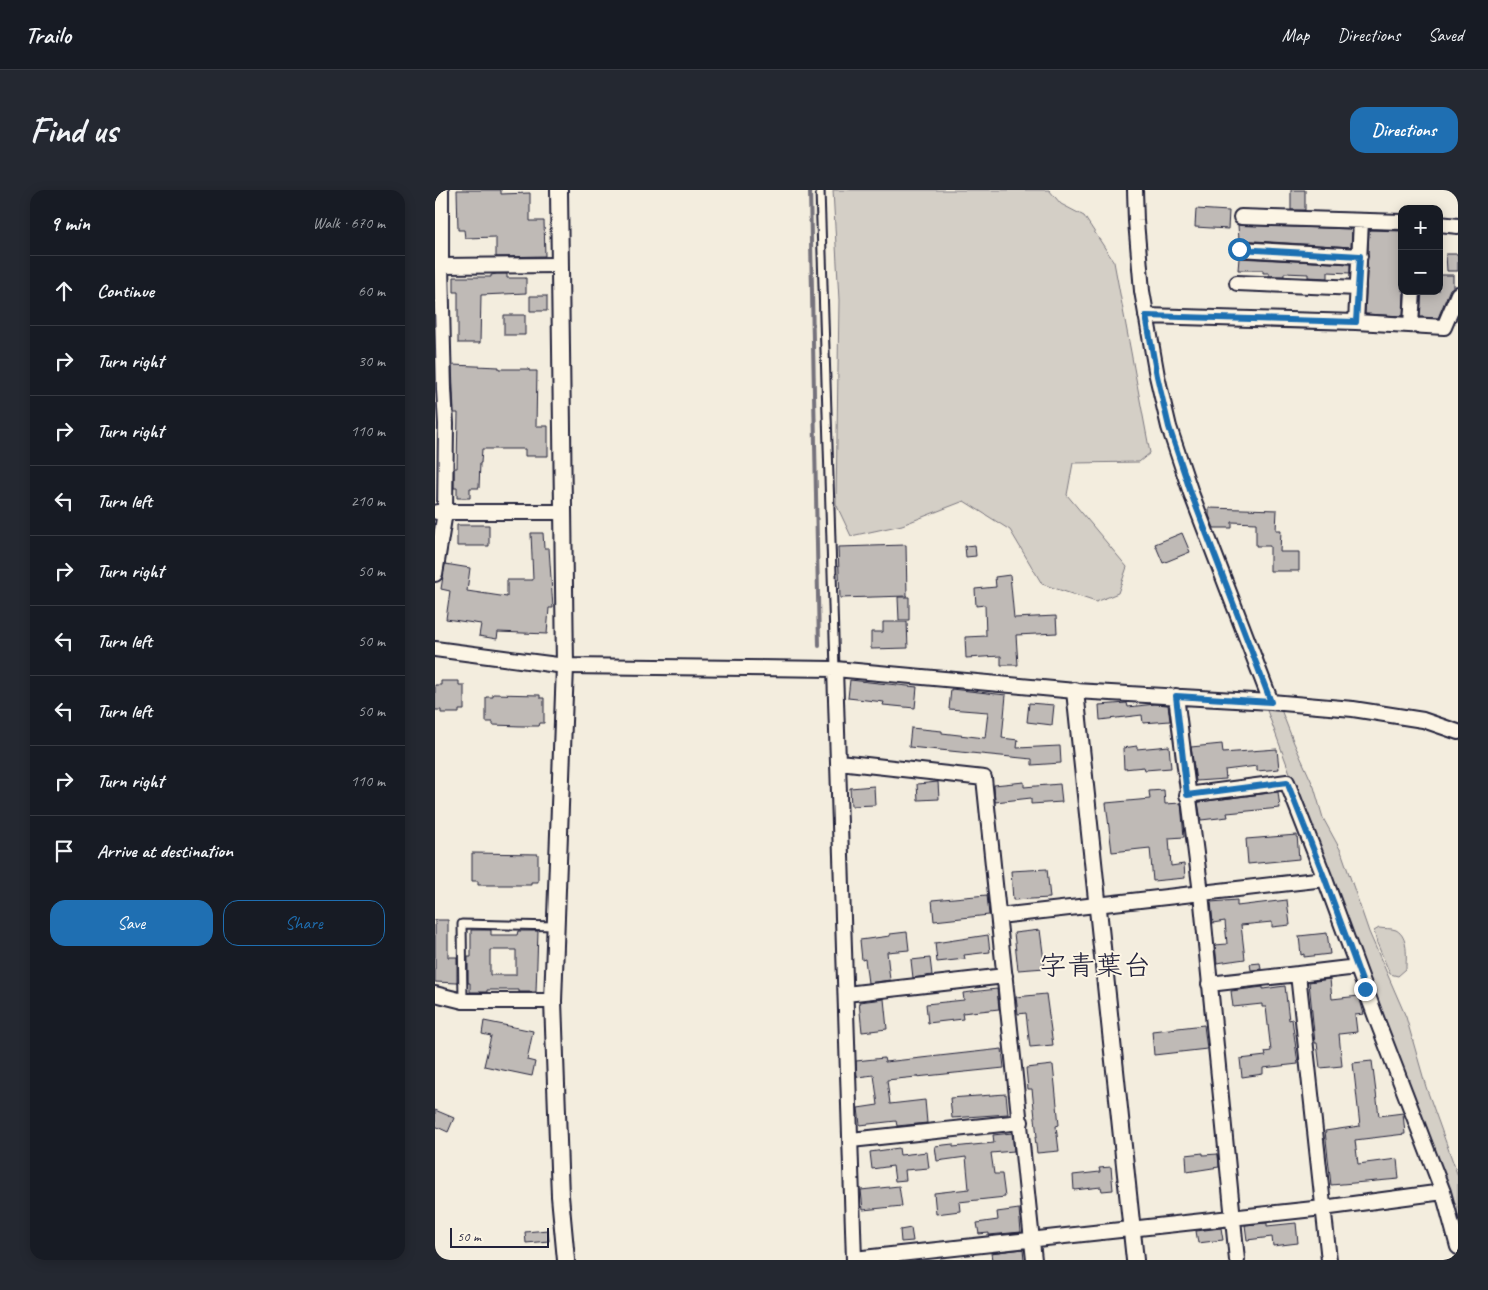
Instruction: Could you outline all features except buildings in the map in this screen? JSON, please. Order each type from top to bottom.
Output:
[{"type":"street","points":[[435,574],[446,424],[439,389],[441,190]]},
{"type":"street","points":[[559,190],[565,666],[553,1001],[560,1196],[566,1260]]},
{"type":"street","points":[[1135,190],[1142,291],[1157,376],[1174,441],[1271,702]]},
{"type":"street","points":[[1241,217],[1398,222]]},
{"type":"street","points":[[1356,322],[1361,221]]},
{"type":"street","points":[[1443,224],[1458,226]]},
{"type":"street","points":[[1239,249],[1360,256]]},
{"type":"street","points":[[441,266],[559,265]]},
{"type":"street","points":[[1237,283],[1358,288]]},
{"type":"street","points":[[1146,316],[1356,322],[1444,327],[1458,294]]},
{"type":"street","points":[[1411,325],[1413,295]]},
{"type":"street","points":[[440,512],[564,512]]},
{"type":"street","points":[[435,649],[565,666],[835,668],[1075,691],[1271,702],[1377,713],[1423,720],[1458,732]]},
{"type":"street","points":[[835,668],[854,1260],[944,1254],[1032,1239],[1132,1230],[1443,1192]]},
{"type":"street","points":[[1075,691],[1135,1260]]},
{"type":"street","points":[[1176,696],[1187,795],[1201,893],[1237,1260]]},
{"type":"street","points":[[839,762],[984,778],[1034,1260]]},
{"type":"street","points":[[1187,795],[1287,782],[1443,1192],[1458,1246]]},
{"type":"street","points":[[999,916],[1325,879]]},
{"type":"street","points":[[1209,984],[1357,967]]},
{"type":"street","points":[[1298,974],[1329,1260]]},
{"type":"street","points":[[846,994],[1005,976]]},
{"type":"street","points":[[435,994],[463,1001],[553,1001]]},
{"type":"street","points":[[851,1140],[1021,1122]]},
{"type":"lane","points":[[820,190],[835,668]]},
{"type":"lane","points":[[463,1001],[462,924],[555,926]]},
{"type":"shaded area","points":[[833,190],[1049,190],[1061,204],[1084,216],[1114,262],[1150,453],[1139,462],[1073,463],[1067,495],[1127,567],[1118,593],[1096,602],[1042,584],[1010,530],[964,501],[902,525],[851,536],[836,504],[839,300]]},
{"type":"shaded area","points":[[1265,705],[1280,707],[1314,787],[1323,818],[1341,851],[1369,932],[1406,1017],[1426,1087],[1458,1176],[1458,1230]]},
{"type":"shaded area","points":[[1379,928],[1396,930],[1405,942],[1406,969],[1398,976],[1390,974],[1377,943],[1374,931]]},
{"type":"waterway","points":[[810,190],[819,646]]},
{"type":"district","name":"字青葉台","points":[[1095,965]]},
{"type":"route","points":[[1239,249],[1360,256],[1356,322],[1146,316],[1157,376],[1178,456],[1271,702],[1176,696],[1187,795],[1287,782],[1365,989]]}]
